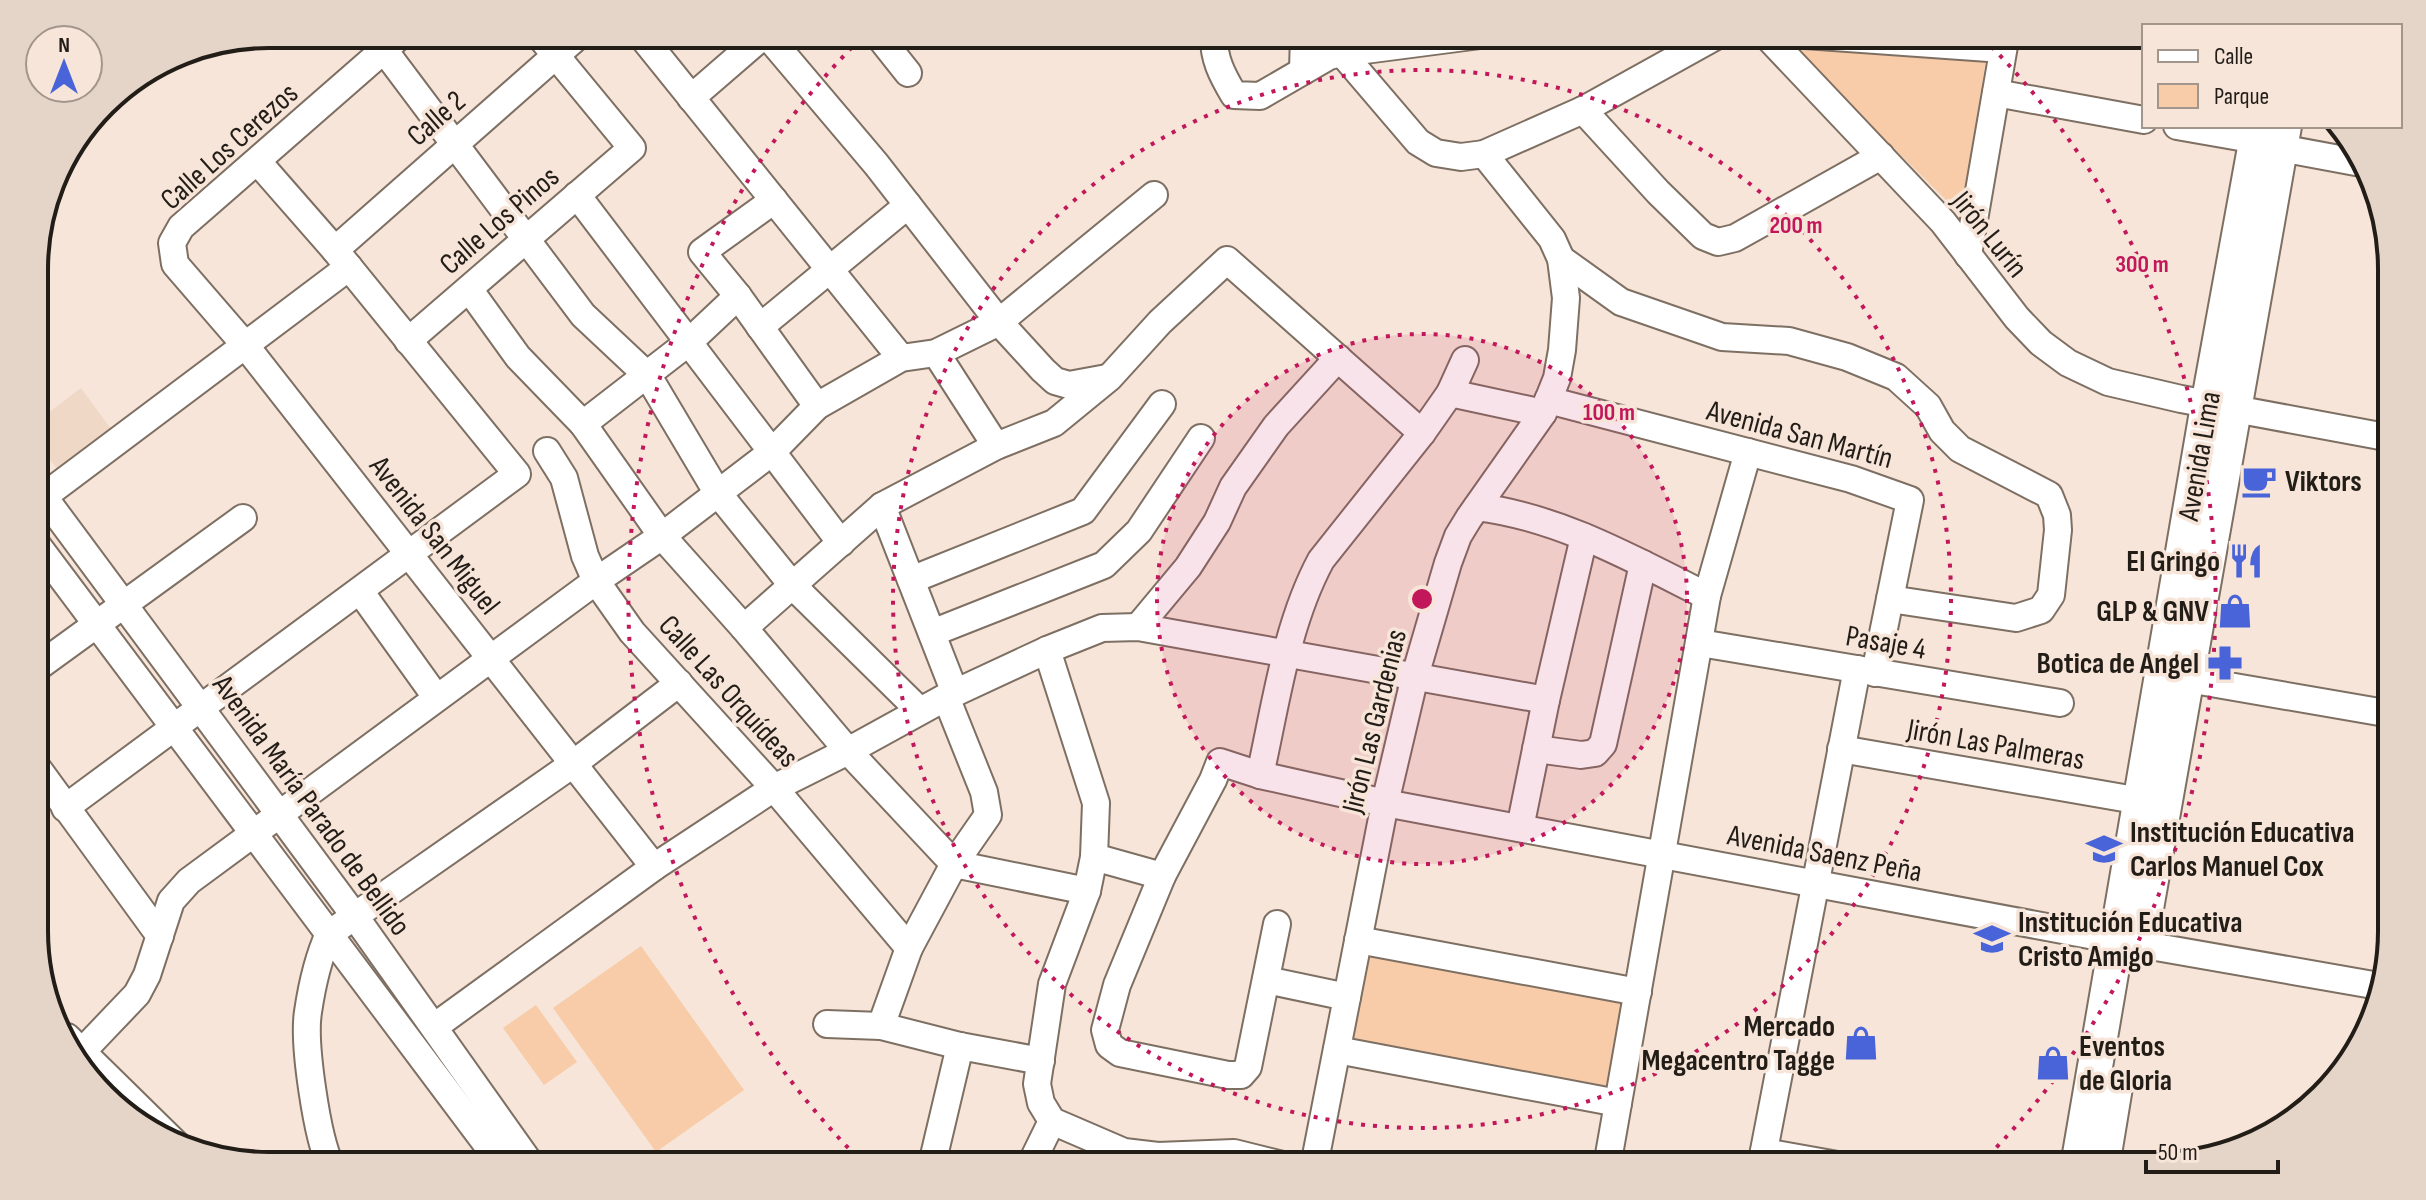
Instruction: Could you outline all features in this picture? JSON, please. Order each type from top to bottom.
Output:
[{"type":"main road","name":"Avenida Lima","points":[[2104,1152],[2141,801],[2220,408],[2270,135]]},
{"type":"main road","name":"Avenida Lima","points":[[2081,1152],[2188,679],[2220,408]]},
{"type":"street","name":"Calle Los Cerezos","points":[[172,243],[181,227],[386,48]]},
{"type":"street","points":[[397,48],[455,144],[583,315],[647,375],[717,492],[793,586],[919,710]]},
{"type":"street","points":[[550,48],[556,55]]},
{"type":"street","name":"Calle 2","points":[[48,488],[245,345],[342,259],[455,144],[564,48]]},
{"type":"street","points":[[651,48],[901,358]]},
{"type":"street","points":[[691,98],[749,48]]},
{"type":"street","points":[[777,48],[908,205],[999,322],[1055,381],[1069,385],[1109,378]]},
{"type":"street","points":[[888,48],[908,73]]},
{"type":"street","points":[[1214,48],[1220,70],[1234,95],[1260,96],[1329,56],[1380,48]]},
{"type":"street","points":[[1303,71],[1304,48]]},
{"type":"street","points":[[1342,53],[1418,142],[1436,153],[1461,157],[1484,154],[1583,110],[1695,48]]},
{"type":"street","name":"Jirón Lurín","points":[[1778,48],[1943,222],[2017,318],[2041,343],[2068,363],[2108,382],[2220,408],[2378,436]]},
{"type":"street","points":[[1968,255],[2004,48]]},
{"type":"street","name":"Calle Los Pinos","points":[[408,341],[632,148],[556,55]]},
{"type":"street","points":[[1996,93],[2142,120]]},
{"type":"street","points":[[1583,110],[1669,203],[1703,236],[1718,242],[1735,238],[1881,156]]},
{"type":"street","points":[[2198,128],[2270,135],[2348,159]]},
{"type":"street","name":"Jirón Las Gardenias","points":[[1317,1152],[1385,803],[1415,676],[1448,563],[1458,536],[1546,406],[1562,350],[1566,298],[1561,259],[1552,239],[1484,154]]},
{"type":"street","points":[[65,808],[517,474],[342,259],[258,162]]},
{"type":"street","points":[[577,195],[841,543]]},
{"type":"street","points":[[80,1045],[137,994],[147,975],[171,901],[189,881],[436,697],[662,536],[772,452],[817,406],[901,358],[936,353],[999,322],[1154,195]]},
{"type":"street","points":[[774,200],[702,252],[738,296],[817,406]]},
{"type":"street","points":[[760,327],[908,205]]},
{"type":"street","name":"Avenida San Miguel","points":[[172,243],[175,264],[245,345],[654,867]]},
{"type":"street","points":[[1561,259],[1621,302],[1722,337],[1789,341],[1847,357],[1896,377],[1928,406],[1942,431],[1960,449],[2049,495],[2057,515],[2058,530],[2051,595],[2041,610],[2016,618],[1890,599]]},
{"type":"street","points":[[744,628],[882,506],[996,446],[1054,423],[1109,378],[1160,322],[1227,260],[1422,433]]},
{"type":"street","points":[[469,289],[518,357],[583,424],[662,536],[848,751],[954,864],[1087,891]]},
{"type":"street","points":[[583,424],[689,342],[738,296]]},
{"type":"street","points":[[936,353],[996,446]]},
{"type":"street","points":[[1138,627],[1188,567],[1217,522],[1233,487],[1276,426],[1338,358]]},
{"type":"street","points":[[1260,775],[1288,653],[1310,582],[1321,560],[1450,393],[1465,360]]},
{"type":"street","name":"Avenida San Martín","points":[[1450,393],[1546,406],[1748,452],[1851,479],[1910,500],[1890,599],[1841,749],[1763,1152]]},
{"type":"street","points":[[911,580],[1083,511],[1162,404]]},
{"type":"street","points":[[932,633],[1104,565],[1139,531],[1201,438]]},
{"type":"street","name":"Calle Las Orquídeas","points":[[547,451],[564,478],[585,556],[596,581],[632,632],[774,788],[909,948]]},
{"type":"street","points":[[1609,1152],[1707,596],[1748,452]]},
{"type":"street","points":[[881,1026],[909,948],[954,864],[988,815],[984,792],[932,633],[882,506]]},
{"type":"street","points":[[1477,507],[1512,511],[1546,521],[1707,596]]},
{"type":"street","name":"Avenida María Parado de Bellido","points":[[48,508],[125,605],[279,813],[522,1152]]},
{"type":"street","points":[[48,660],[243,518]]},
{"type":"street","points":[[1520,828],[1584,537]]},
{"type":"street","name":"Avenida María Parado de Bellido","points":[[48,559],[492,1152]]},
{"type":"street","points":[[1536,749],[1581,755],[1595,753],[1603,744],[1643,564]]},
{"type":"street","points":[[360,591],[436,697]]},
{"type":"street","points":[[434,1027],[654,867],[774,788],[848,751],[919,710],[1047,650],[1102,628],[1138,627],[1546,700]]},
{"type":"street","name":"Pasaje 4","points":[[1700,643],[2060,703]]},
{"type":"street","points":[[1047,650],[1096,803],[1094,857],[1087,891],[1052,984],[1037,1084],[1041,1103],[1052,1121],[1124,1152]]},
{"type":"street","points":[[2188,679],[2378,712]]},
{"type":"street","points":[[326,1152],[319,1129],[307,1016],[316,973],[329,934],[573,764],[679,683]]},
{"type":"street","name":"Jirón Las Palmeras","points":[[1841,749],[2141,801]]},
{"type":"street","name":"Avenida Saenz Peña","points":[[1162,876],[1220,762],[1260,775],[1385,803],[2371,985]]},
{"type":"street","points":[[48,783],[160,936]]},
{"type":"street","points":[[1094,857],[1162,876],[1117,985],[1105,1030],[1109,1045],[1120,1053],[1241,1075],[1248,1067],[1277,924]]},
{"type":"street","points":[[1358,940],[1638,992]]},
{"type":"street","points":[[1266,980],[1347,997]]},
{"type":"street","points":[[827,1024],[881,1026],[960,1046],[1041,1061]]},
{"type":"street","points":[[935,1152],[960,1046]]},
{"type":"street","points":[[1337,1050],[1618,1103]]},
{"type":"street","points":[[98,1071],[141,1111]]},
{"type":"street","points":[[1037,1152],[1052,1121]]},
{"type":"shaded area","points":[[81,388],[111,429],[57,469],[48,457],[48,413]]},
{"type":"green space","points":[[1793,48],[1880,48],[1986,58],[1962,216]]},
{"type":"green space","points":[[641,946],[744,1090],[656,1152],[553,1008]]},
{"type":"green space","points":[[1367,953],[1630,1001],[1613,1087],[1351,1039]]},
{"type":"green space","points":[[536,1005],[577,1062],[544,1085],[503,1028]]},
{"type":"place","name":"Viktors","points":[[2259,481]]},
{"type":"place","name":"El Gringo","points":[[2246,561]]},
{"type":"place","name":"GLP & GNV","points":[[2235,611]]},
{"type":"place","name":"Botica de Angel","points":[[2225,663]]},
{"type":"place","name":"Institución Educativa Carlos Manuel Cox","points":[[2104,849]]},
{"type":"place","name":"Institución Educativa Cristo Amigo","points":[[1992,939]]},
{"type":"place","name":"Mercado Megacentro Tagge","points":[[1861,1043]]},
{"type":"place","name":"Eventos de Gloria","points":[[2053,1063]]}]
